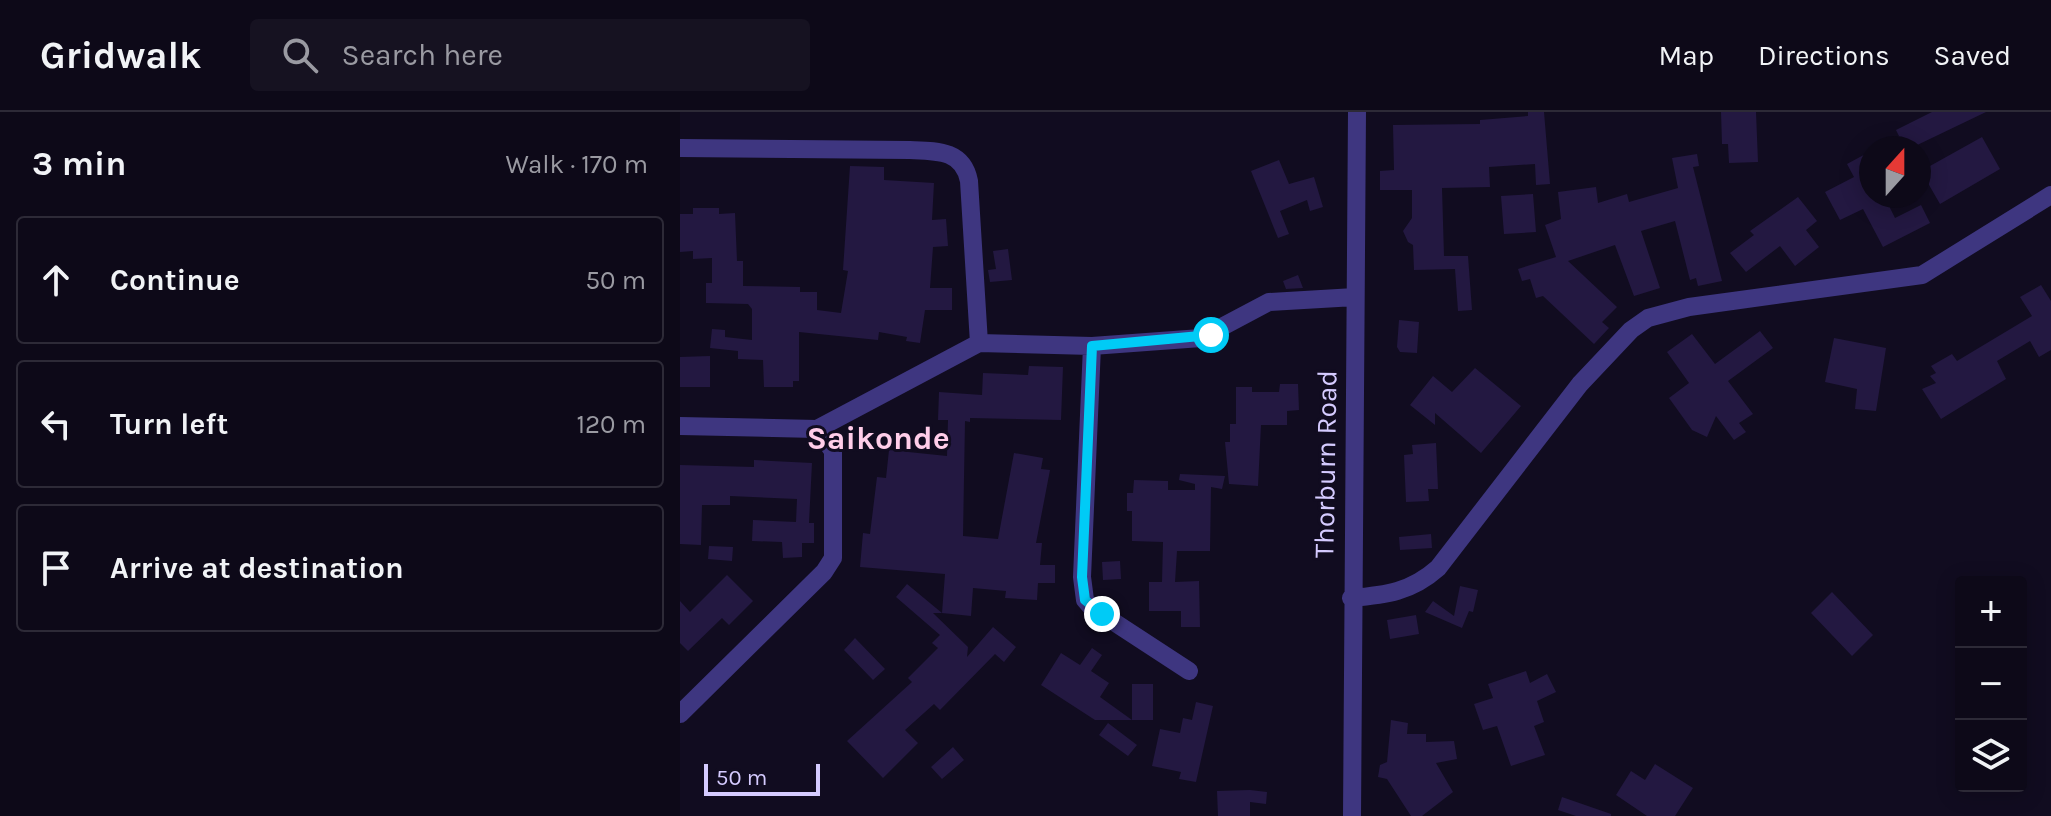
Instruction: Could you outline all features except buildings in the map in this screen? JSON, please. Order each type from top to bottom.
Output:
[{"type":"street","name":"Thorburn Road","points":[[1352,816],[1351,598],[1357,112]]},
{"type":"street","points":[[680,148],[941,151],[958,157],[966,167],[969,181],[979,343]]},
{"type":"street","points":[[1351,598],[1393,594],[1412,588],[1438,568],[1580,384],[1631,330],[1648,318],[1689,307],[1922,275],[2051,195]]},
{"type":"street","points":[[680,426],[817,429],[979,343],[1092,346],[1201,338],[1269,302],[1355,297]]},
{"type":"street","points":[[1092,346],[1082,577],[1085,600],[1189,671]]},
{"type":"street","points":[[680,714],[824,572],[833,558],[833,451],[817,429]]},
{"type":"district","name":"Saikonde","points":[[878,438]]},
{"type":"route","points":[[1102,614],[1085,600],[1082,577],[1092,346],[1178,341],[1211,335]]}]
